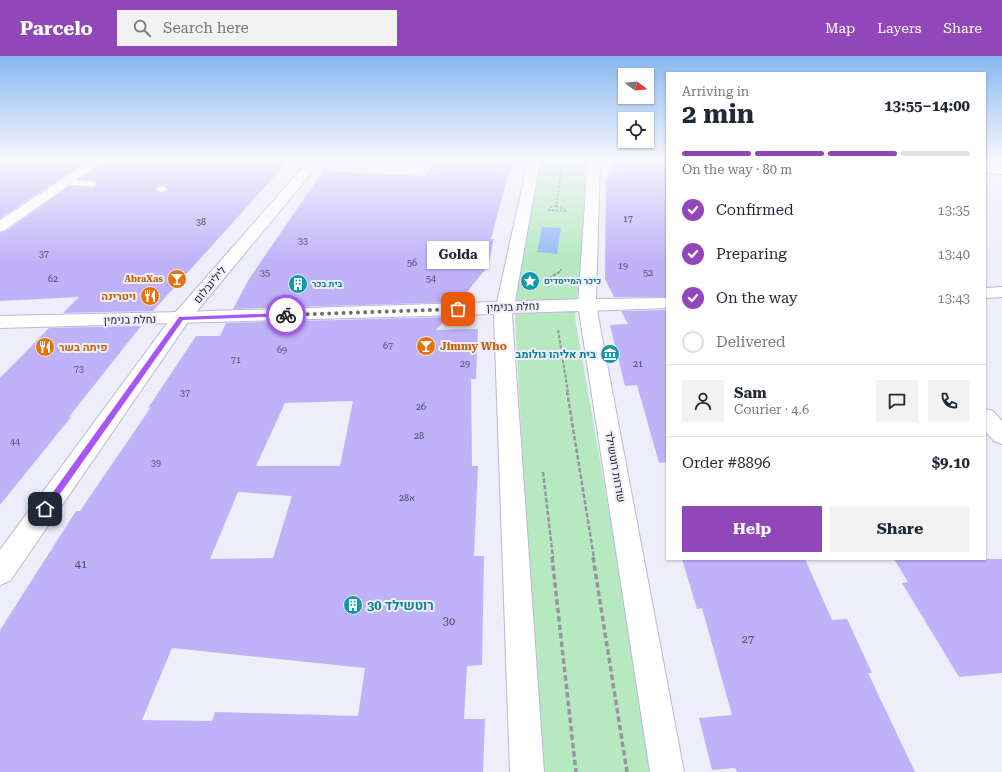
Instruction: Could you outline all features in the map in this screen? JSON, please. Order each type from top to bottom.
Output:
[{"type":"street","points":[[0,227],[49,193]]},
{"type":"street","name":"לילינבלום","points":[[0,572],[181,318],[287,193]]},
{"type":"street","points":[[527,193],[505,307],[502,315],[527,772]]},
{"type":"street","name":"שדרות רוטשילד","points":[[592,193],[587,305],[668,772]]},
{"type":"street","points":[[986,293],[1002,292]]},
{"type":"street","name":"נחלת בנימין","points":[[0,322],[666,303]]},
{"type":"street","points":[[986,418],[1002,435]]},
{"type":"path","points":[[556,206],[558,193]]},
{"type":"path","points":[[556,206],[568,211],[546,209],[556,206]]},
{"type":"path","points":[[546,280],[561,271],[562,264]]},
{"type":"path","points":[[557,322],[626,772]]},
{"type":"path","points":[[542,464],[576,772]]},
{"type":"green space","points":[[535,193],[585,193],[575,318],[655,772],[540,772],[515,319],[519,276]]},
{"type":"water","points":[[542,227],[561,228],[557,254],[537,252]]},
{"type":"building","points":[[0,193],[38,193],[0,218]]},
{"type":"building","points":[[59,193],[259,193],[153,311],[63,313],[79,297],[0,301],[0,233],[6,231]]},
{"type":"building","points":[[308,193],[503,193],[491,239],[494,239],[488,266],[459,302],[233,309],[249,279]]},
{"type":"building","points":[[606,193],[666,193],[666,297],[614,297],[605,279]]},
{"type":"building","points":[[666,310],[666,462],[659,463],[637,385],[625,386],[610,325],[628,324],[621,311]]},
{"type":"building","points":[[447,317],[436,330],[478,329],[476,379],[471,379],[472,466],[478,466],[474,556],[484,556],[482,665],[467,666],[464,719],[485,719],[483,772],[0,772],[0,630],[76,511],[80,511],[151,407],[148,408],[196,336],[220,336],[226,323]],"holes":[[[353,401],[340,466],[256,466],[285,403]],[[238,492],[292,496],[273,558],[210,559]],[[172,648],[365,668],[358,716],[215,712],[212,721],[142,720]]]},
{"type":"building","points":[[141,326],[69,417],[71,417],[0,505],[0,378],[49,328]]},
{"type":"building","points":[[1002,559],[1002,673],[959,677],[902,583],[908,582],[895,560]]},
{"type":"building","points":[[682,560],[805,560],[832,620],[847,619],[872,673],[868,673],[915,772],[737,772],[735,768],[712,770],[699,718],[732,715],[702,608],[697,609]]},
{"type":"way so far","points":[[286,315],[458,309]]},
{"type":"place","name":"AbraXas","points":[[177,279]]},
{"type":"place","name":"כיכר המייסדים","points":[[530,281]]},
{"type":"place","name":"בית בכר","points":[[298,284]]},
{"type":"place","name":"ויטרינה","points":[[150,296]]},
{"type":"place","name":"Golda","points":[[458,309]]},
{"type":"place","name":"Jimmy Who","points":[[426,346]]},
{"type":"place","name":"פיתה בשר","points":[[45,347]]},
{"type":"place","name":"בית אליהו גולומב","points":[[610,354]]},
{"type":"place","name":"רוטשילד 30","points":[[353,605]]},
{"type":"route","points":[[45,509],[181,318],[286,315]]}]
